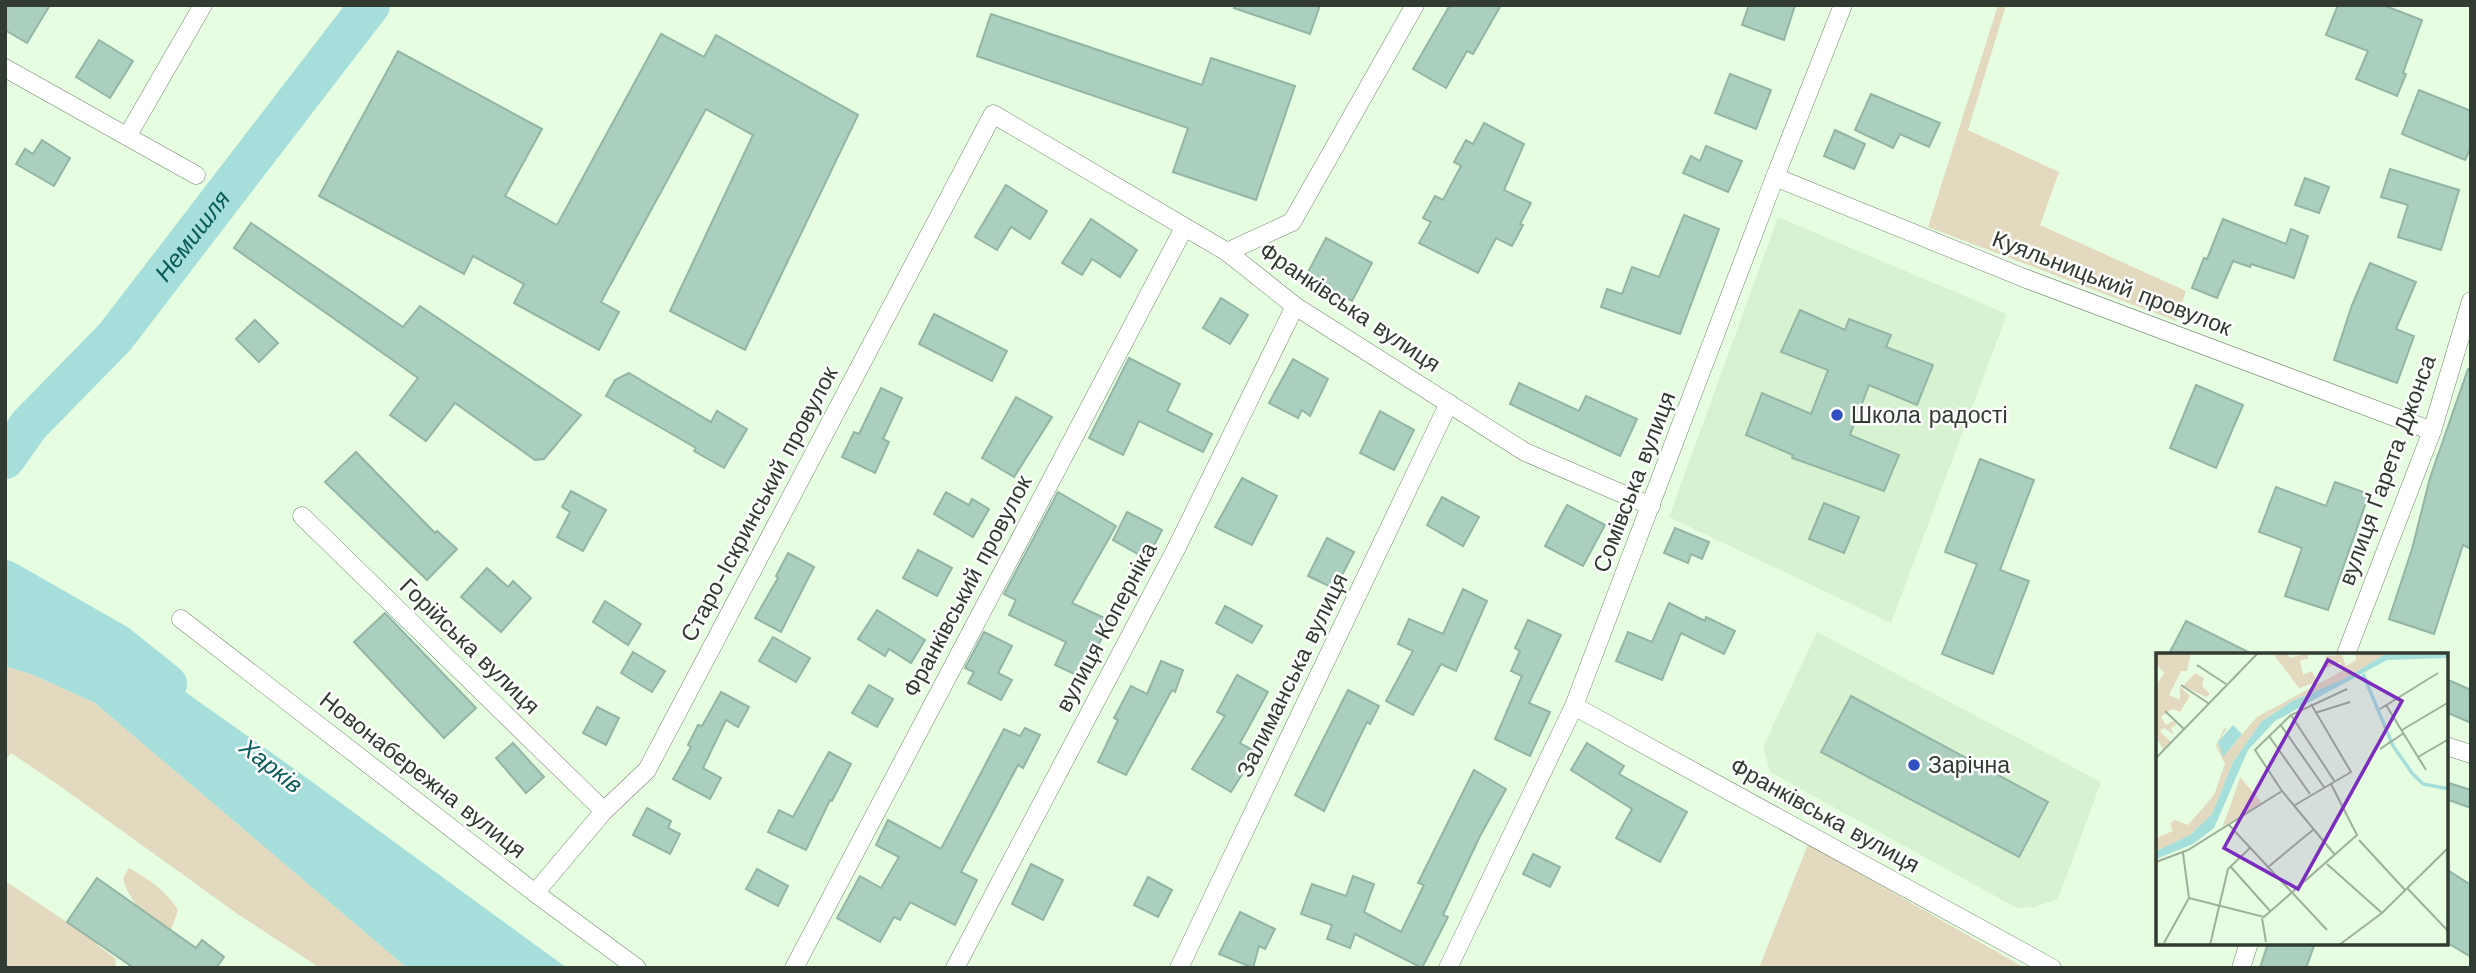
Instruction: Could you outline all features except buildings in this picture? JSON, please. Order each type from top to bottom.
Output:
[{"type":"street","points":[[128,135],[204,5]]},
{"type":"street","points":[[1227,252],[1292,222],[1415,5]]},
{"type":"street","name":"Сомівська вулиця","points":[[1448,968],[1574,706],[1843,5]]},
{"type":"street","points":[[5,68],[196,175]]},
{"type":"street","name":"Франківська вулиця","points":[[992,114],[1227,252],[1295,306],[1525,452],[1651,506]]},
{"type":"street","name":"Старо-Іскринський провулок","points":[[535,893],[604,811],[647,770],[992,114]]},
{"type":"street","name":"Куяльницький провулок","points":[[1775,177],[2024,278],[2432,431]]},
{"type":"street","name":"Франківський провулок","points":[[794,968],[1184,228]]},
{"type":"street","name":"вулиця Ґарета Джонса","points":[[2346,653],[2432,431],[2471,301]]},
{"type":"street","name":"вулиця Коперніка","points":[[955,968],[1176,550],[1295,306]]},
{"type":"street","name":"Залиманська вулиця","points":[[1179,968],[1449,403]]},
{"type":"street","name":"Горійська вулиця","points":[[302,516],[604,811]]},
{"type":"street","name":"Новонабережна вулиця","points":[[181,619],[535,893],[637,968]]},
{"type":"street","name":"Франківська вулиця","points":[[1574,706],[2052,968]]},
{"type":"street","points":[[2448,747],[2471,754]]},
{"type":"street","points":[[2241,968],[2248,945]]},
{"type":"shaded area","points":[[1998,5],[2006,5],[1968,130],[2059,172],[2040,225],[2186,291],[2176,321],[1928,227]]},
{"type":"shaded area","name":"Школа радості","points":[[1778,217],[2007,314],[1891,623],[1669,517]]},
{"type":"shaded area","points":[[1817,632],[2101,782],[2058,899],[2034,907],[2017,908],[1770,772],[1763,747]]},
{"type":"shaded area","points":[[5,666],[31,674],[95,703],[407,968],[320,968],[239,915],[11,753],[5,762]]},
{"type":"shaded area","points":[[1808,844],[2025,968],[1759,968]]},
{"type":"shaded area","points":[[129,868],[156,886],[178,910],[171,930],[162,937],[129,894],[123,878]]},
{"type":"shaded area","points":[[5,881],[98,943],[97,945],[115,958],[114,968],[67,968],[64,965],[60,968],[5,968]]},
{"type":"water","points":[[5,578],[127,651],[293,768],[567,968],[407,968],[95,703],[31,674],[5,666]]},
{"type":"waterway","name":"Немишля","points":[[5,459],[29,425],[115,337],[370,5]]},
{"type":"waterway","name":"Харків","points":[[5,580],[117,644],[167,684]]},
{"type":"place","name":"Школа радості","points":[[1837,415]]},
{"type":"place","name":"Зарічна","points":[[1914,765]]}]
